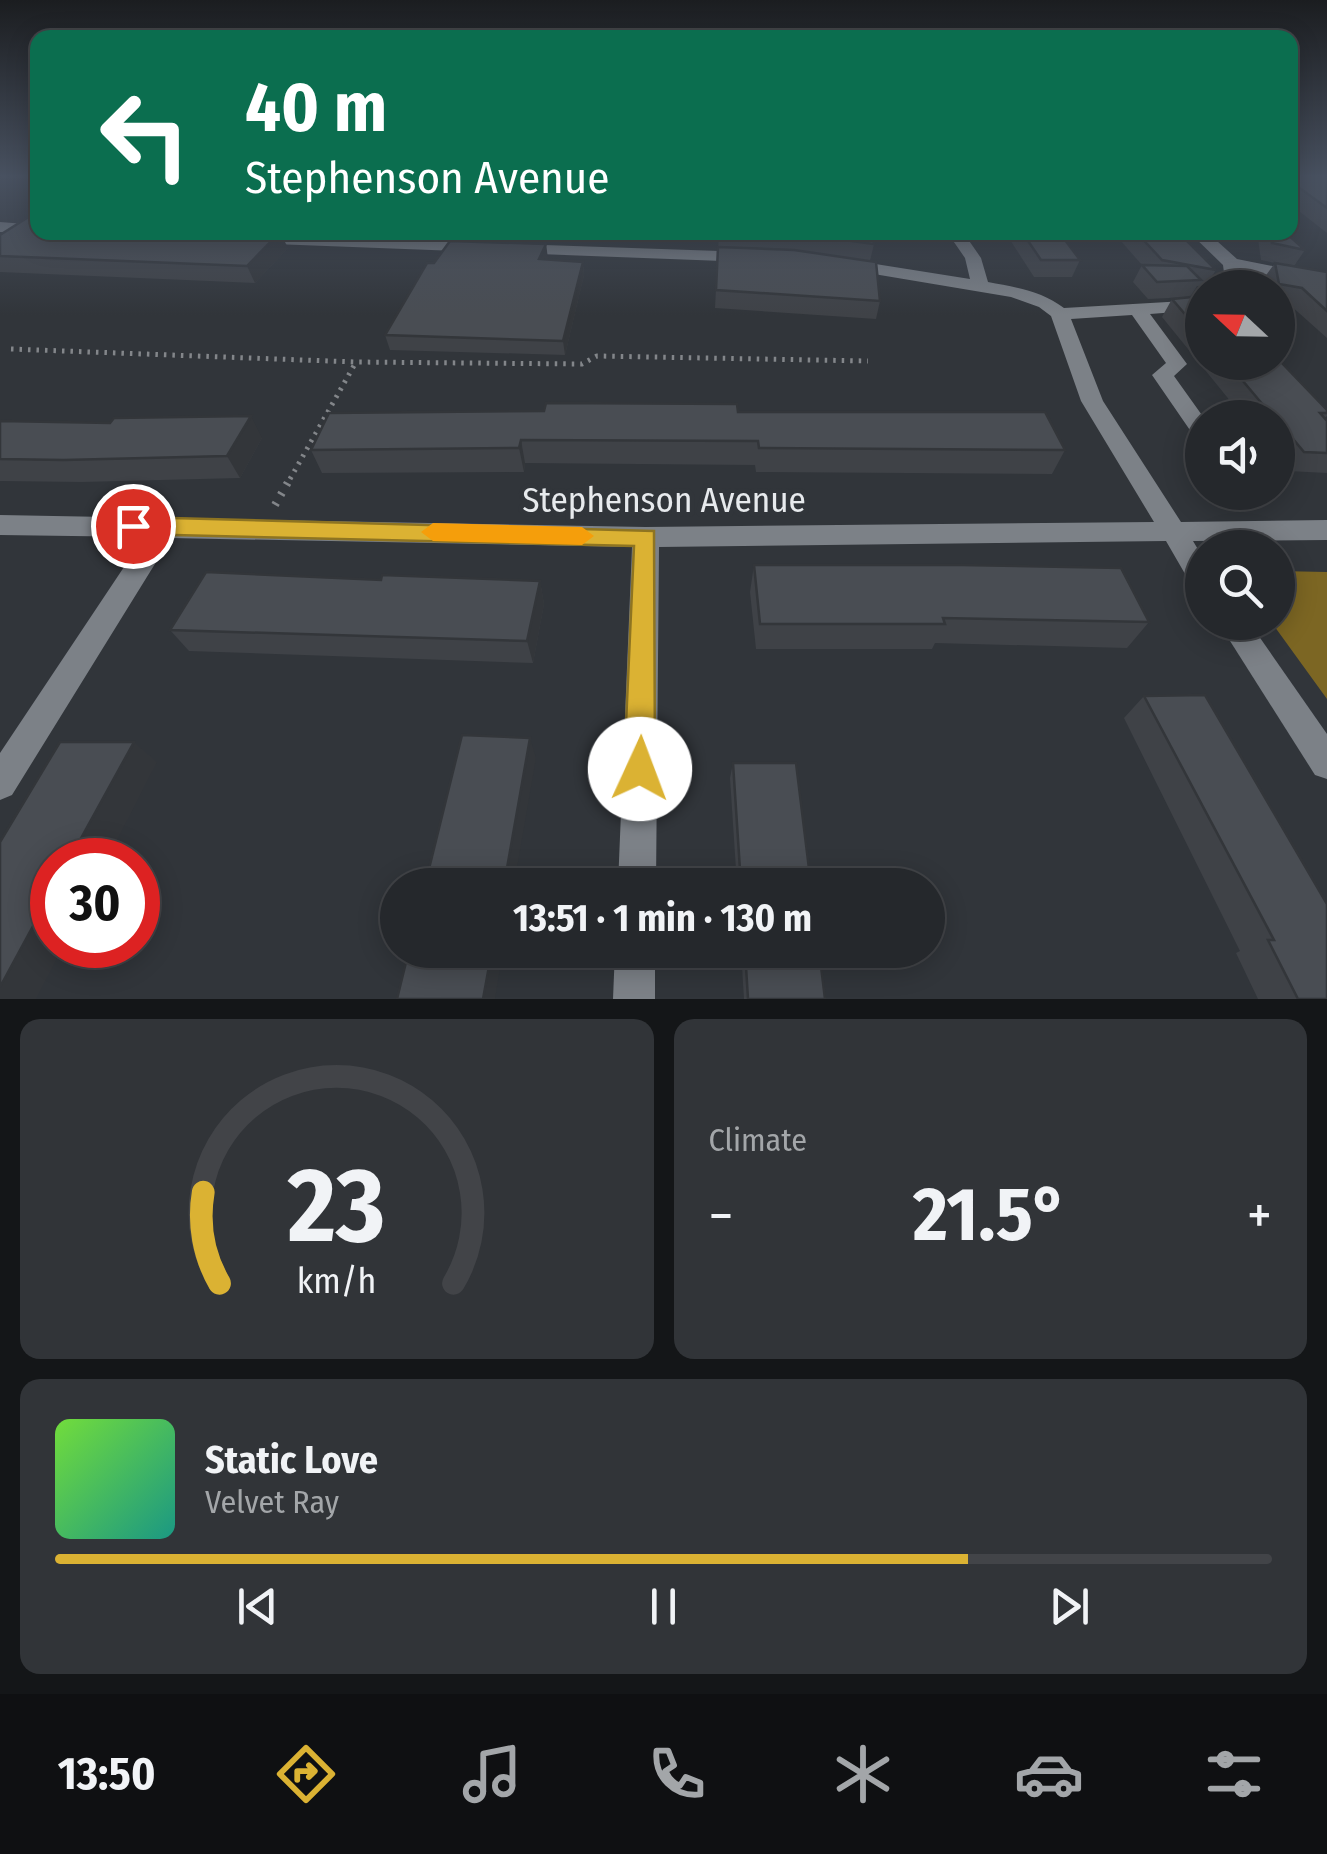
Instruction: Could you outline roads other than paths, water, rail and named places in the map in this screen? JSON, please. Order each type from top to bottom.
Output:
[{"type":"street","points":[[0,227],[30,229]]},
{"type":"street","points":[[367,240],[626,242],[773,258]]},
{"type":"street","points":[[961,240],[973,258],[980,286]]},
{"type":"street","points":[[1206,240],[1231,263],[1327,282]]},
{"type":"street","points":[[829,263],[1033,297],[1060,314],[1185,305]]},
{"type":"street","points":[[1231,263],[1232,270]]},
{"type":"street","points":[[1137,309],[1176,364],[1162,375],[1185,408]]},
{"type":"street","points":[[1060,314],[1092,401],[1185,553]]},
{"type":"street","name":"Stephenson Avenue","points":[[0,525],[646,537],[1327,530]]},
{"type":"street","points":[[0,782],[166,526]]},
{"type":"street","points":[[637,868],[646,537]]},
{"type":"street","points":[[1244,640],[1327,763]]},
{"type":"street","points":[[634,999],[635,968]]}]
